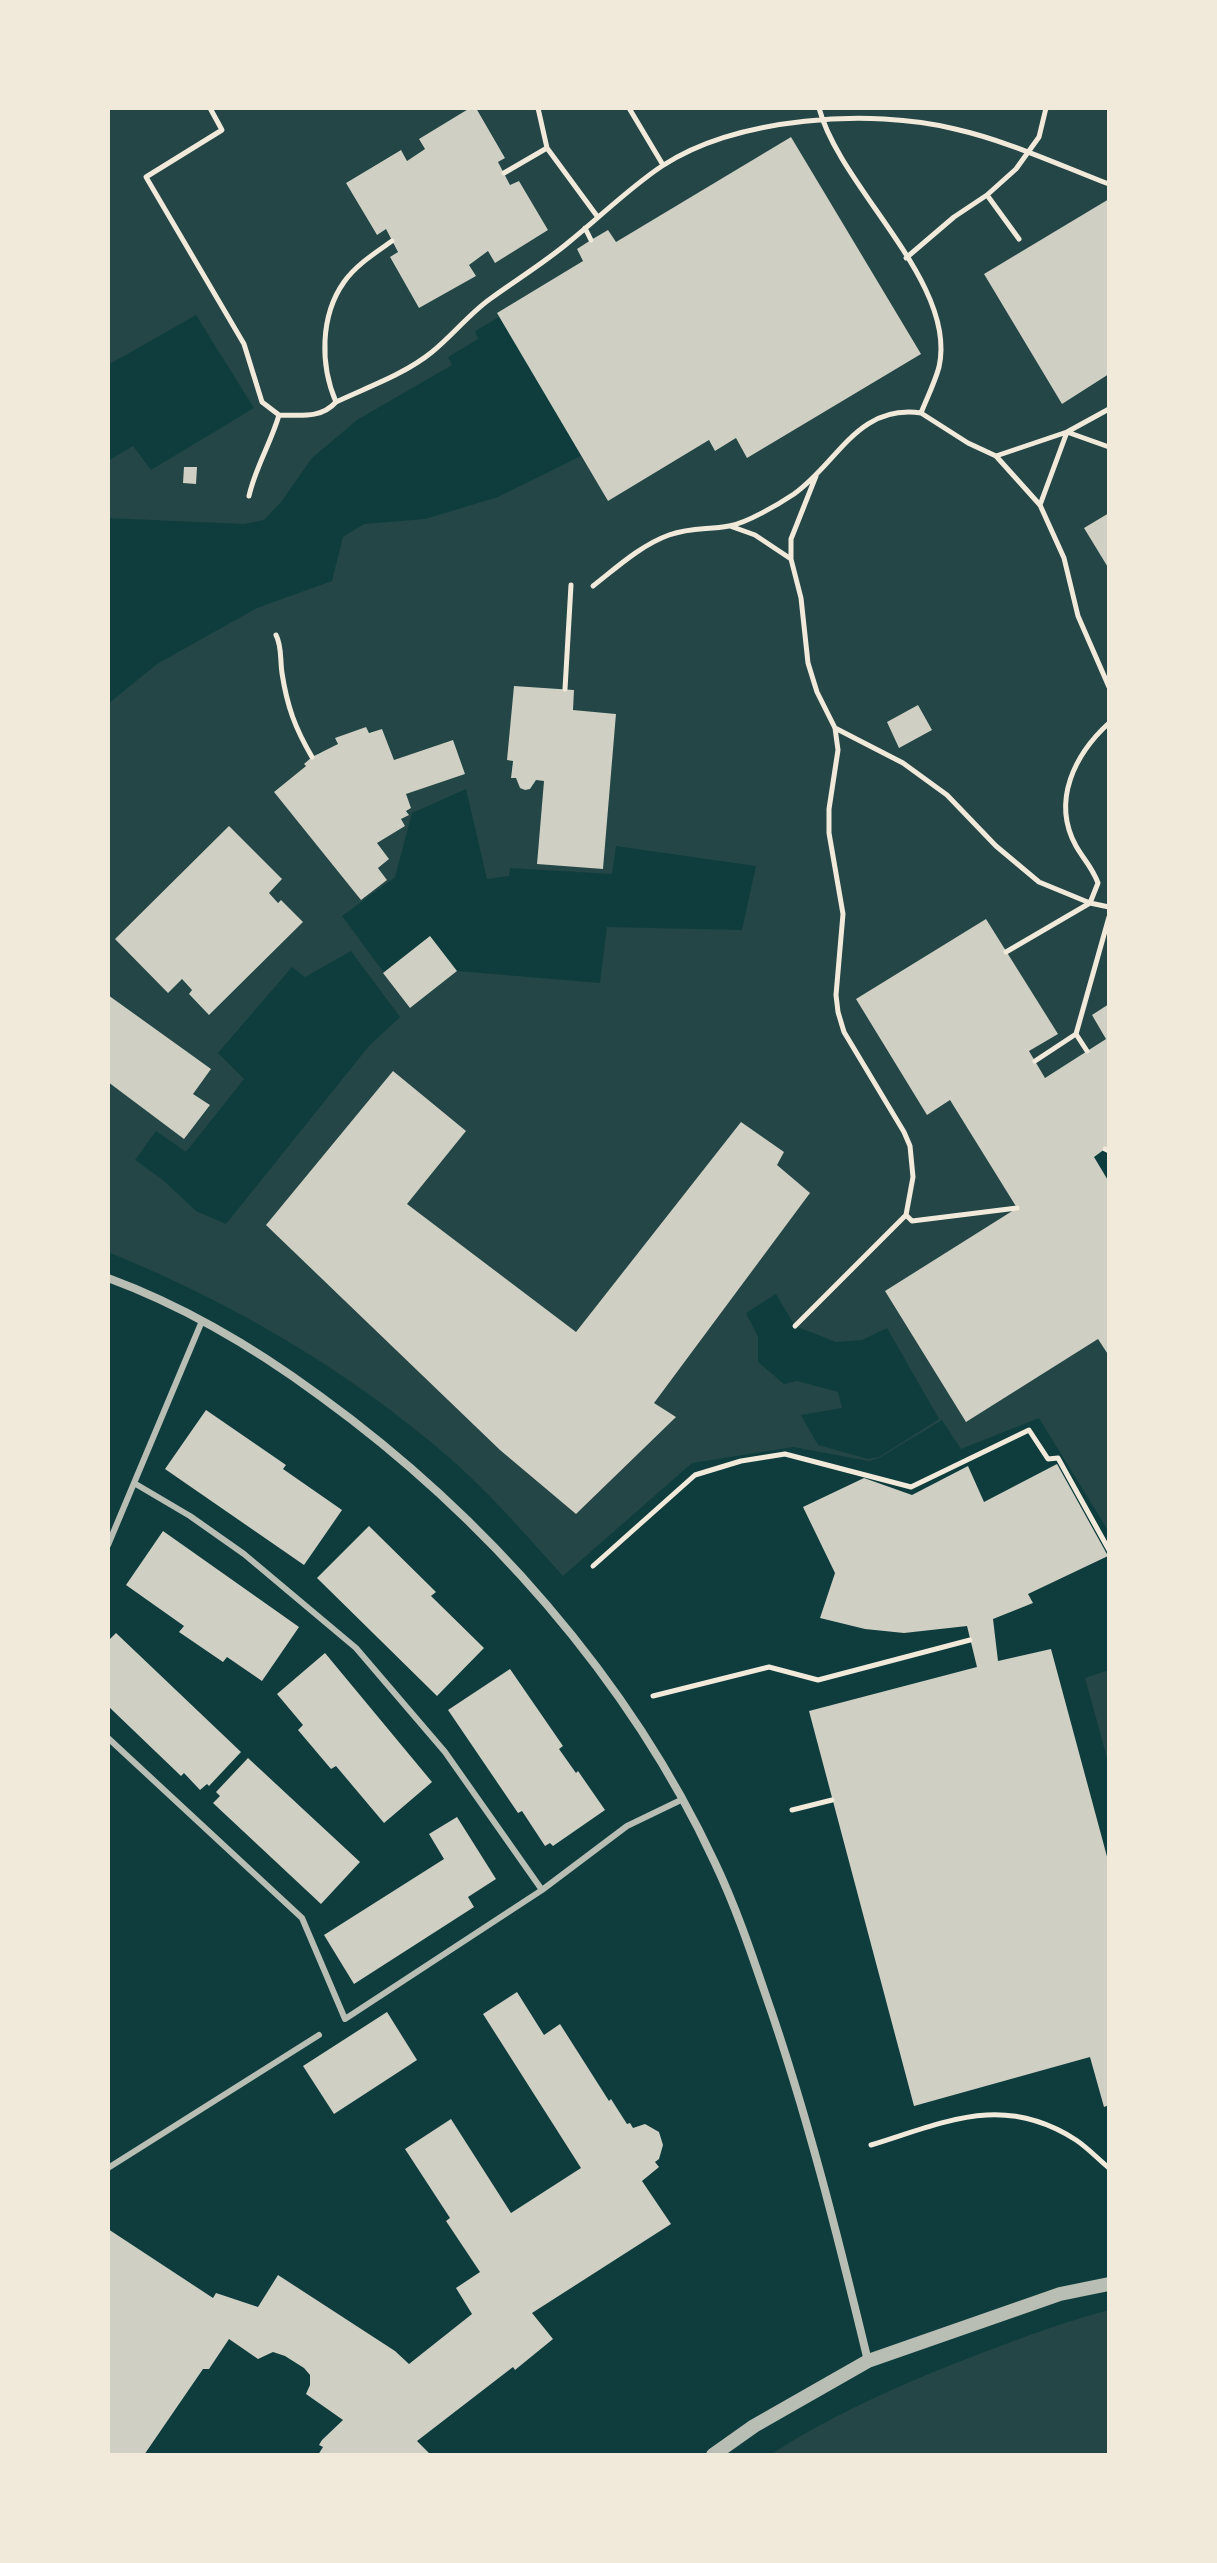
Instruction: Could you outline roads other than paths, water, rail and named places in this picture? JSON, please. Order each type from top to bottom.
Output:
[{"type":"street","points":[[108,1278],[202,1321],[268,1360],[333,1405],[413,1468],[454,1504],[540,1596],[629,1713],[683,1799],[716,1864],[744,1934],[794,2076],[868,2361]]},
{"type":"street","points":[[713,2455],[754,2426],[868,2361],[1060,2294],[1109,2284]]},
{"type":"lane","points":[[108,1545],[202,1321]]},
{"type":"lane","points":[[134,1483],[190,1516],[244,1554],[356,1648],[445,1752],[542,1890]]},
{"type":"lane","points":[[108,1738],[302,1918],[345,2019],[542,1890],[627,1826],[683,1799]]},
{"type":"lane","points":[[108,2168],[319,2035]]}]
